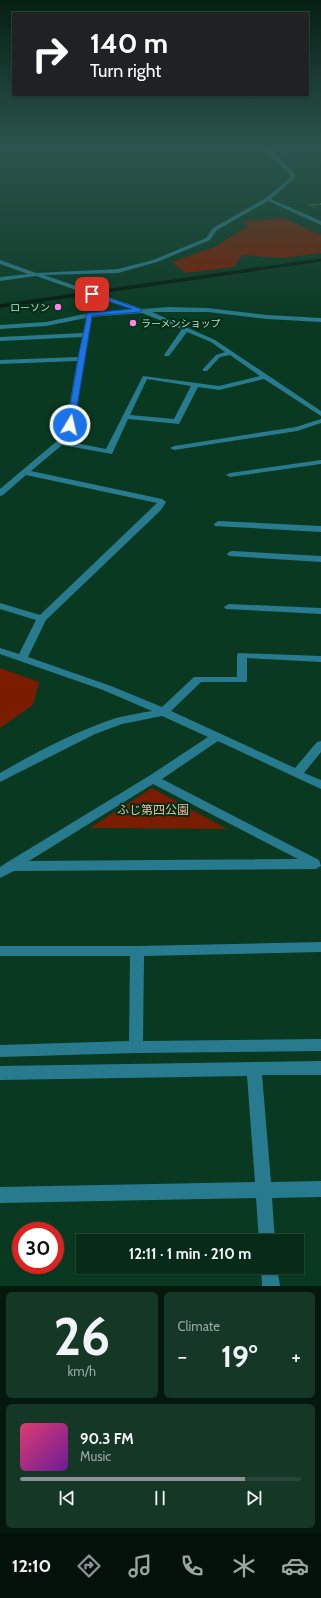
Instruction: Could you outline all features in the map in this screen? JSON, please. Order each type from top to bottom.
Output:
[{"type":"street","points":[[0,279],[32,274],[118,271],[155,261],[179,252],[208,238],[215,229],[257,205]]},
{"type":"street","points":[[281,205],[321,223]]},
{"type":"street","points":[[0,262],[140,310],[186,328],[213,341],[321,414]]},
{"type":"street","points":[[0,327],[46,324],[89,314],[140,310],[195,309],[267,317],[321,320]]},
{"type":"street","points":[[0,493],[60,442],[70,425],[89,322],[89,314]]},
{"type":"street","points":[[167,355],[186,328]]},
{"type":"street","points":[[0,339],[86,335]]},
{"type":"street","points":[[205,370],[218,356],[231,353]]},
{"type":"street","points":[[0,362],[81,359]]},
{"type":"street","points":[[60,442],[109,452],[146,377],[219,388],[264,376]]},
{"type":"street","points":[[126,417],[176,422],[195,385]]},
{"type":"street","points":[[174,448],[297,429],[321,421]]},
{"type":"street","points":[[230,474],[321,462]]},
{"type":"street","points":[[22,658],[42,619],[158,508],[162,502],[25,472]]},
{"type":"street","points":[[218,524],[321,529]]},
{"type":"street","points":[[232,554],[321,559]]},
{"type":"street","points":[[0,606],[42,619]]},
{"type":"street","points":[[229,607],[321,611]]},
{"type":"street","points":[[0,651],[107,688],[218,736],[321,785]]},
{"type":"street","points":[[0,778],[24,764],[91,731],[120,721],[163,712],[198,679],[242,680],[242,655],[321,659]]},
{"type":"street","points":[[5,870],[153,779],[218,736]]},
{"type":"street","points":[[296,774],[321,745]]},
{"type":"street","points":[[153,779],[319,865]]},
{"type":"street","points":[[5,870],[319,865]]},
{"type":"street","points":[[0,951],[137,951],[321,947]]},
{"type":"street","points":[[136,1047],[137,951]]},
{"type":"street","points":[[0,1051],[136,1047],[321,1045]]},
{"type":"street","points":[[0,1073],[321,1068]]},
{"type":"street","points":[[254,1069],[266,1234]]},
{"type":"street","points":[[0,1195],[321,1189]]},
{"type":"street","points":[[270,1274],[271,1286]]},
{"type":"green space","points":[[284,218],[321,235],[321,253],[283,258],[242,255],[234,267],[185,273],[172,262],[217,246],[241,230],[247,228],[242,221]]},
{"type":"green space","points":[[0,668],[39,682],[33,705],[0,728]]},
{"type":"green space","name":"ふじ第四公園","points":[[152,788],[227,829],[90,828]]},
{"type":"waterway","points":[[258,269],[321,260]]},
{"type":"waterway","points":[[0,306],[258,269]]},
{"type":"waterway","points":[[251,270],[258,269]]},
{"type":"place","name":"ローソン","points":[[58,307]]},
{"type":"place","name":"ラーメンショップ","points":[[133,323]]},
{"type":"route","points":[[70,425],[82,353],[89,322],[89,314],[140,310],[92,294]]}]
